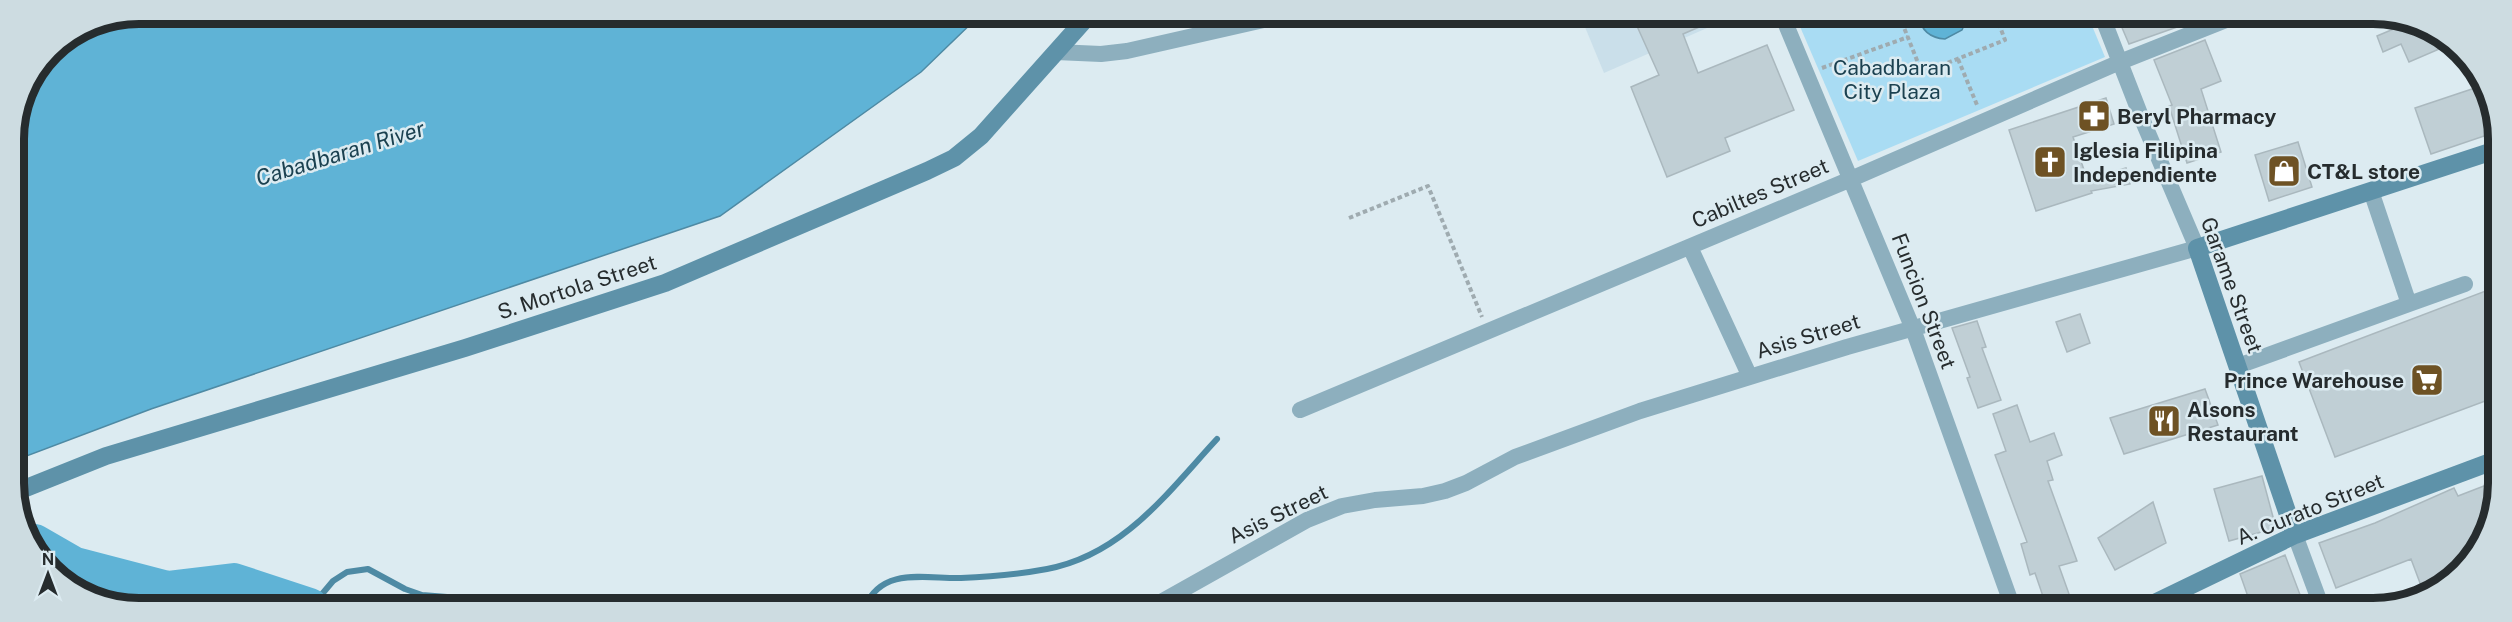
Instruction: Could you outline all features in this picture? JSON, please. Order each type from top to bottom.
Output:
[{"type":"street","name":"S. Mortola Street","points":[[24,489],[106,456],[465,348],[665,283],[927,171],[954,158],[981,136],[1081,24]]},
{"type":"street","points":[[1056,52],[1101,54],[1127,51],[1246,24]]},
{"type":"street","name":"Funcion Street","points":[[1786,24],[1913,329],[2009,598]]},
{"type":"street","name":"Garame Street","points":[[2105,24],[2142,119],[2197,248],[2318,598]]},
{"type":"street","name":"Cabiltes Street","points":[[1300,410],[1851,180],[2120,62],[2216,24]]},
{"type":"street","name":"Asis Street","points":[[1168,598],[1307,520],[1342,506],[1445,491],[1466,483],[1515,457],[1640,411],[1913,329],[2197,248],[2488,153]]},
{"type":"street","points":[[2371,191],[2409,304]]},
{"type":"street","points":[[1690,247],[1750,377]]},
{"type":"street","points":[[2238,366],[2465,284]]},
{"type":"street","name":"A. Curato Street","points":[[2165,598],[2295,535],[2488,463]]},
{"type":"path","points":[[1903,24],[1922,73],[2005,40],[1999,24]]},
{"type":"path","points":[[1807,73],[1908,37]]},
{"type":"path","points":[[1958,59],[1983,122]]},
{"type":"path","points":[[1349,218],[1428,186],[1488,332]]},
{"type":"shaded area","points":[[1584,24],[1716,24],[1604,73]]},
{"type":"green space","name":"Cabadbaran City Plaza","points":[[1799,24],[2091,24],[2105,57],[1858,161]]},
{"type":"water","name":"Cabadbaran River","points":[[131,24],[971,24],[921,72],[720,216],[151,409],[24,457],[24,131],[30,102],[43,75],[63,52],[81,39],[109,28]]},
{"type":"water","points":[[1965,24],[1962,30],[1945,39],[1927,33],[1921,25]]},
{"type":"building","points":[[1636,24],[1706,24],[1683,34],[1698,73],[1767,45],[1794,110],[1725,138],[1730,151],[1667,177],[1631,87],[1659,75]]},
{"type":"building","points":[[2120,24],[2186,24],[2129,44]]},
{"type":"building","points":[[2399,27],[2431,39],[2443,48],[2409,62],[2401,44],[2383,52],[2377,36]]},
{"type":"building","points":[[2205,40],[2221,81],[2201,89],[2221,152],[2187,163],[2169,106],[2172,105],[2154,60]]},
{"type":"building","points":[[2476,88],[2486,116],[2488,135],[2431,154],[2415,108]]},
{"type":"building","name":"Iglesia Filipina Independiente","points":[[2106,98],[2114,124],[2073,137],[2087,179],[2126,168],[2130,184],[2091,191],[2092,193],[2036,211],[2009,130]]},
{"type":"building","name":"CT&L store","points":[[2298,142],[2312,187],[2269,201],[2255,155]]},
{"type":"building","points":[[2488,290],[2488,345],[2486,346],[2488,351],[2488,400],[2335,457],[2299,362]]},
{"type":"building","points":[[2080,314],[2090,343],[2067,352],[2056,322]]},
{"type":"building","points":[[1977,321],[1986,347],[1982,348],[2001,400],[1978,408],[1967,378],[1970,377],[1952,328]]},
{"type":"building","name":"Alsons Restaurant","points":[[2205,389],[2218,425],[2124,454],[2110,418]]},
{"type":"building","points":[[2017,405],[2030,442],[2054,433],[2062,455],[2047,461],[2053,480],[2048,481],[2077,561],[2059,566],[2070,598],[2044,598],[2035,573],[2030,575],[2021,544],[2027,542],[1995,455],[2006,451],[1993,414]]},
{"type":"building","points":[[2262,476],[2276,528],[2229,541],[2214,489]]},
{"type":"building","points":[[2488,484],[2486,506],[2473,541],[2449,570],[2422,587],[2411,559],[2336,588],[2319,543],[2375,523],[2454,488],[2458,496]]},
{"type":"building","points":[[2153,502],[2166,543],[2115,570],[2098,538]]},
{"type":"building","points":[[2285,555],[2301,598],[2248,598],[2240,574]]},
{"type":"waterway","points":[[871,598],[882,585],[894,580],[920,577],[972,578],[1004,575],[1047,569],[1074,562],[1099,550],[1142,519],[1217,439]]},
{"type":"waterway","points":[[43,546],[75,565],[167,589],[234,581],[286,598]]},
{"type":"waterway","points":[[319,598],[333,581],[347,572],[368,569],[405,589],[422,595],[459,598]]},
{"type":"place","name":"Beryl Pharmacy","points":[[2094,116]]},
{"type":"place","name":"Iglesia Filipina Independiente","points":[[2050,162]]},
{"type":"place","name":"CT&L store","points":[[2284,171]]},
{"type":"place","name":"Prince Warehouse","points":[[2427,380]]},
{"type":"place","name":"Alsons Restaurant","points":[[2164,421]]}]
